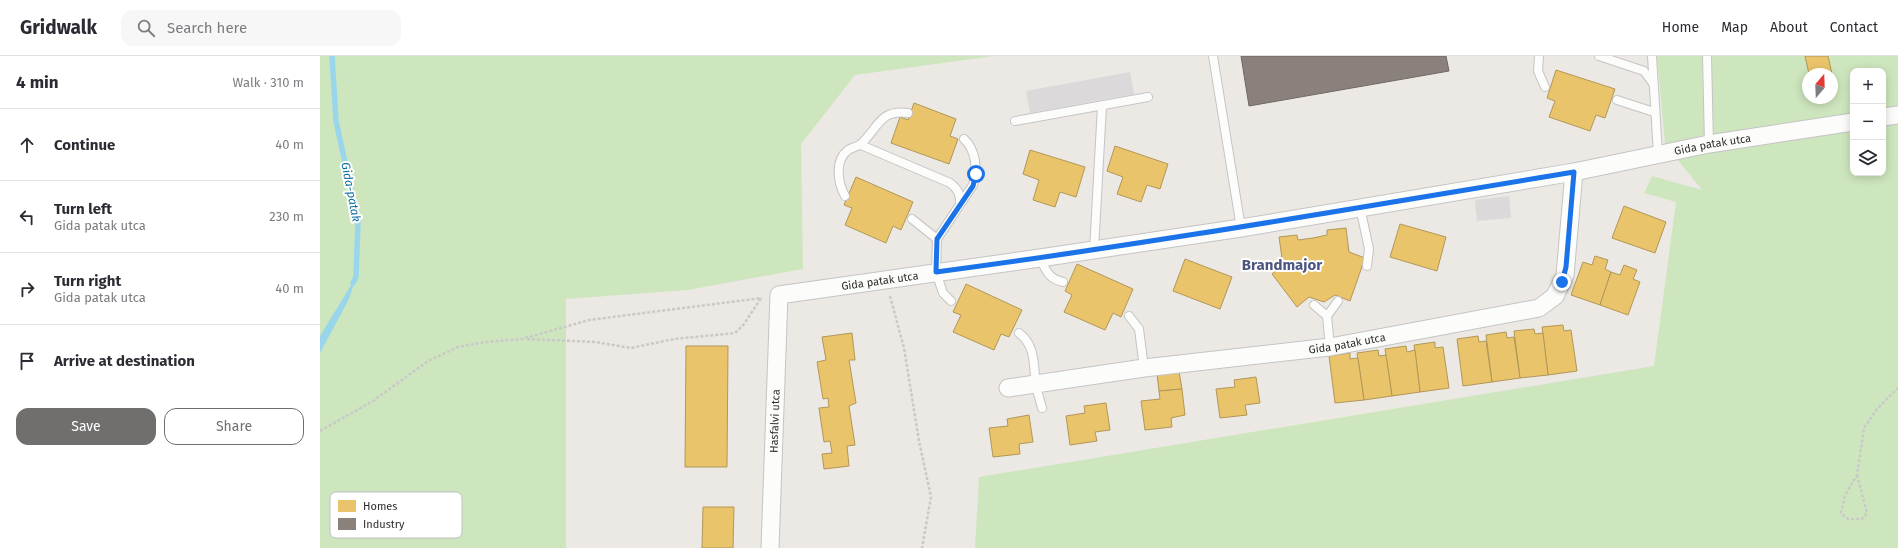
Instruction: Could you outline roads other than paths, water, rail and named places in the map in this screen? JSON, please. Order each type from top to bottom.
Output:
[{"type":"street","points":[[1886,117],[1898,115]]},
{"type":"street","name":"Gida patak utca","points":[[779,295],[1241,228],[1574,172],[1709,144],[1850,122]]},
{"type":"street","name":"Gida patak utca","points":[[1008,388],[1144,368],[1330,347],[1539,308],[1548,302],[1560,289],[1565,275],[1574,172]]},
{"type":"street","name":"Hasfalvi utca","points":[[770,548],[779,295]]},
{"type":"lane","points":[[1213,56],[1241,228]]},
{"type":"lane","points":[[1539,56],[1538,71],[1545,87]]},
{"type":"lane","points":[[1599,56],[1644,71],[1652,82]]},
{"type":"lane","points":[[1652,56],[1652,82],[1658,154]]},
{"type":"lane","points":[[1707,56],[1709,144]]},
{"type":"lane","points":[[1015,121],[1148,97]]},
{"type":"lane","points":[[1617,100],[1654,112]]},
{"type":"lane","points":[[1094,250],[1102,106]]},
{"type":"lane","points":[[845,196],[839,185],[838,174],[841,160],[848,150],[861,145],[873,128],[886,116],[895,112],[908,113]]},
{"type":"lane","points":[[951,301],[943,293],[936,272],[937,239],[960,203],[973,186],[976,174],[971,148],[964,139]]},
{"type":"lane","points":[[861,145],[950,183],[958,190],[961,197],[960,203]]},
{"type":"lane","points":[[1360,207],[1369,249],[1367,266]]},
{"type":"lane","points":[[912,220],[937,239]]},
{"type":"lane","points":[[1040,258],[1051,278],[1063,282]]},
{"type":"lane","points":[[1330,347],[1327,316],[1338,301]]},
{"type":"lane","points":[[1314,305],[1327,316]]},
{"type":"lane","points":[[1128,316],[1139,329],[1144,368]]},
{"type":"lane","points":[[1019,333],[1028,342],[1032,351],[1036,385],[1042,408]]},
{"type":"water","points":[[356,277],[349,299],[320,353],[320,336]]},
{"type":"waterway","name":"Gida-patak","points":[[332,56],[336,121],[358,222],[356,277],[353,283]]},
{"type":"district","name":"Brandmajor","points":[[1282,265]]}]
